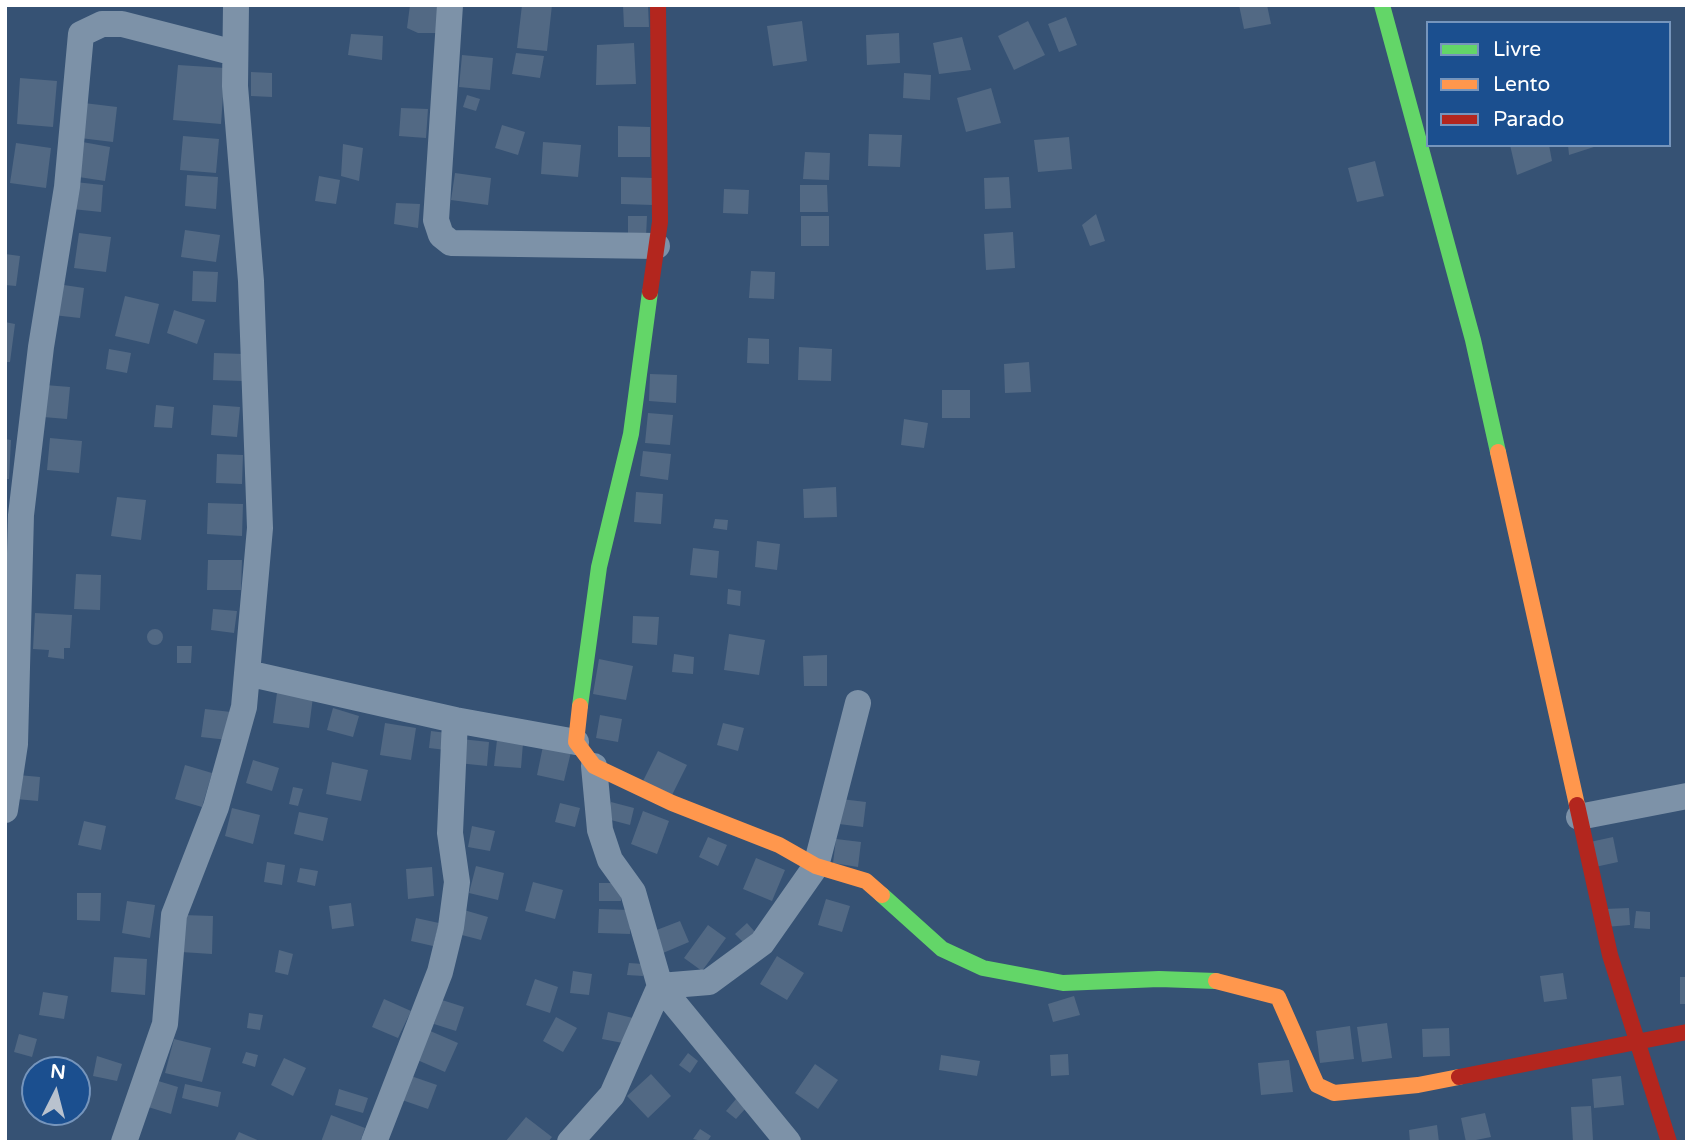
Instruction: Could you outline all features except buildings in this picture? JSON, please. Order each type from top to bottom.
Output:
[{"type":"street","points":[[124,1142],[165,1024],[174,915],[216,807],[244,707],[260,528],[251,282],[235,86],[236,5]]},
{"type":"street","points":[[450,5],[436,220],[441,235],[452,243],[657,246]]},
{"type":"street","points":[[576,742],[599,567],[631,434],[660,222],[658,5]]},
{"type":"street","points":[[1382,5],[1425,146],[1473,340],[1609,955],[1669,1142]]},
{"type":"street","points":[[5,810],[15,744],[21,515],[41,347],[67,187],[81,34],[102,24],[122,24],[235,53]]},
{"type":"street","points":[[247,673],[455,720],[576,742],[594,766],[672,803],[779,845],[816,866],[866,881],[942,949],[983,968],[1063,984],[1159,979],[1227,981],[1278,997],[1317,1085],[1334,1093],[1418,1085],[1687,1032]]},
{"type":"street","points":[[660,986],[709,982],[762,943],[816,866],[858,703]]},
{"type":"street","points":[[374,1142],[440,972],[451,927],[457,882],[450,833],[455,720]]},
{"type":"street","points":[[594,766],[600,830],[610,860],[633,892],[660,986],[788,1142]]},
{"type":"street","points":[[1579,817],[1687,796]]},
{"type":"street","points":[[570,1142],[612,1095],[660,986]]},
{"type":"traffic: fast","points":[[1382,5],[1473,340],[1498,452]]},
{"type":"traffic: fast","points":[[580,706],[599,567],[631,434],[650,292]]},
{"type":"traffic: fast","points":[[882,895],[942,949],[983,968],[1063,983],[1159,979],[1216,981]]},
{"type":"traffic: slow","points":[[1498,452],[1577,805]]},
{"type":"traffic: slow","points":[[580,706],[576,742],[594,766],[672,803],[779,845],[816,866],[866,881],[882,895]]},
{"type":"traffic: slow","points":[[1216,981],[1278,997],[1317,1085],[1334,1093],[1418,1085],[1459,1077]]},
{"type":"traffic: jam","points":[[650,292],[660,222],[658,5]]},
{"type":"traffic: jam","points":[[1577,805],[1610,955],[1669,1142]]},
{"type":"traffic: jam","points":[[1459,1077],[1687,1032]]}]
